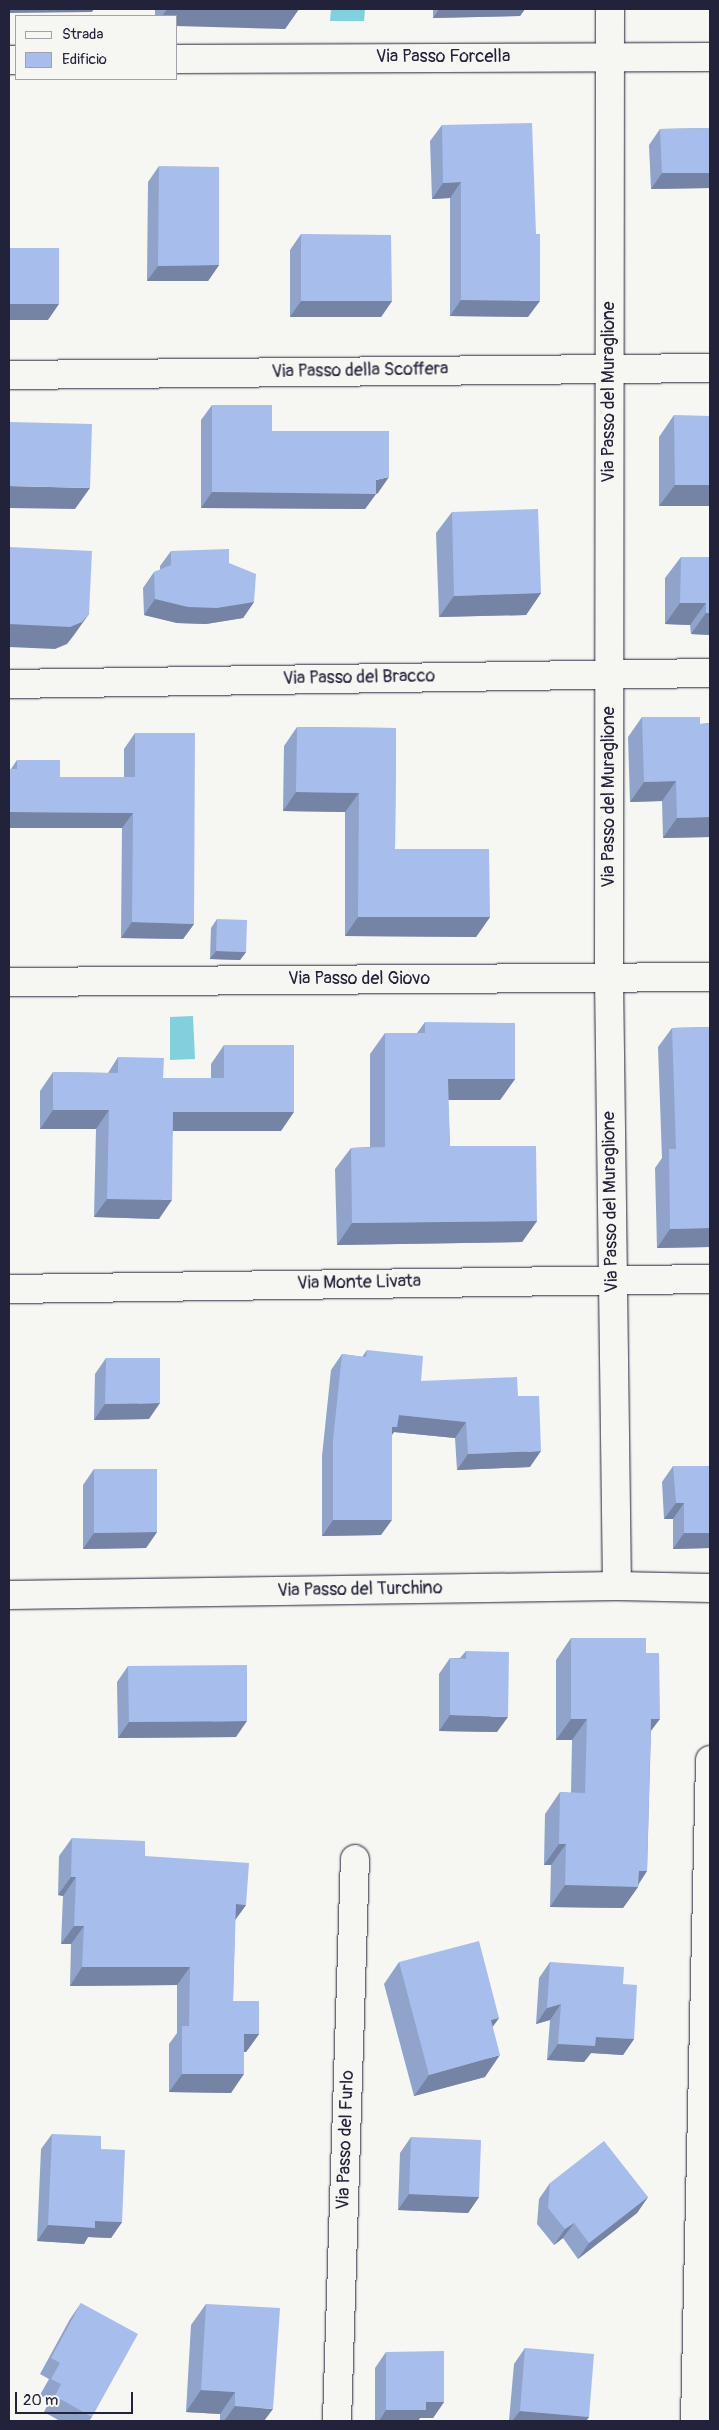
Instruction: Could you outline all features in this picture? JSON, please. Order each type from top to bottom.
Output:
[{"type":"street","name":"Via Passo del Muraglione","points":[[610,9],[609,977],[616,1586]]},
{"type":"street","name":"Via Passo Forcella","points":[[178,59],[710,57]]},
{"type":"street","name":"Via Passo della Scoffera","points":[[9,375],[710,368]]},
{"type":"street","name":"Via Passo del Bracco","points":[[9,684],[710,673]]},
{"type":"street","name":"Via Passo del Giovo","points":[[9,982],[710,977]]},
{"type":"street","name":"Via Monte Livata","points":[[9,1289],[710,1279]]},
{"type":"street","name":"Via Passo del Turchino","points":[[9,1595],[616,1586],[710,1588]]},
{"type":"street","points":[[695,2421],[710,1760]]},
{"type":"street","name":"Via Passo del Furlo","points":[[337,2421],[355,1859]]},
{"type":"water","points":[[331,9],[365,9],[364,21],[330,21]]},
{"type":"water","points":[[193,1016],[195,1059],[170,1060],[170,1017]]},
{"type":"building","points":[[532,123],[536,234],[540,234],[540,301],[461,300],[461,182],[443,183],[442,125]]},
{"type":"building","points":[[710,128],[710,173],[662,173],[660,129]]},
{"type":"building","points":[[159,166],[219,167],[219,265],[158,266]]},
{"type":"building","points":[[301,234],[391,235],[392,301],[301,301]]},
{"type":"building","points":[[9,248],[59,248],[59,304],[9,304]]},
{"type":"building","points":[[212,405],[272,405],[272,431],[389,431],[389,477],[376,480],[376,494],[212,492]]},
{"type":"building","points":[[674,415],[710,416],[710,485],[675,485]]},
{"type":"building","points":[[9,422],[92,424],[90,488],[9,486]]},
{"type":"building","points":[[538,509],[541,593],[454,596],[452,512]]},
{"type":"building","points":[[9,547],[92,551],[89,614],[82,622],[70,627],[9,624]]},
{"type":"building","points":[[229,549],[229,563],[256,574],[254,602],[217,608],[188,607],[155,599],[154,572],[171,565],[171,551]]},
{"type":"building","points":[[681,557],[710,557],[710,613],[706,613],[706,603],[680,603]]},
{"type":"building","points":[[642,717],[700,717],[700,724],[710,723],[710,817],[677,818],[676,781],[644,782]]},
{"type":"building","points":[[297,727],[396,728],[395,849],[489,849],[490,917],[358,917],[359,793],[296,792]]},
{"type":"building","points":[[135,733],[195,733],[194,924],[132,922],[133,813],[9,812],[9,769],[17,769],[17,760],[60,760],[60,777],[135,777]]},
{"type":"building","points":[[217,919],[247,920],[246,952],[216,951]]},
{"type":"building","points":[[425,1022],[515,1023],[515,1079],[448,1079],[450,1146],[536,1146],[537,1221],[352,1223],[351,1148],[385,1147],[385,1033],[425,1033]]},
{"type":"building","points":[[710,1027],[710,1228],[670,1229],[669,1149],[676,1149],[672,1028]]},
{"type":"building","points":[[224,1045],[294,1045],[294,1112],[173,1112],[172,1200],[107,1199],[109,1110],[53,1110],[53,1072],[118,1073],[118,1057],[164,1058],[163,1078],[224,1078]]},
{"type":"building","points":[[367,1350],[423,1356],[421,1381],[517,1377],[518,1396],[539,1396],[541,1451],[468,1454],[466,1422],[399,1415],[397,1427],[392,1427],[392,1520],[333,1520],[333,1440],[342,1354],[366,1357]]},
{"type":"building","points":[[106,1358],[160,1358],[160,1403],[105,1404]]},
{"type":"building","points":[[673,1466],[710,1466],[710,1533],[684,1533],[684,1503],[676,1503]]},
{"type":"building","points":[[94,1469],[157,1469],[157,1532],[94,1533]]},
{"type":"building","points":[[571,1638],[646,1638],[646,1653],[659,1653],[660,1719],[651,1719],[647,1871],[639,1871],[638,1887],[565,1885],[566,1844],[559,1844],[560,1792],[585,1793],[587,1719],[571,1719]]},
{"type":"building","points":[[466,1651],[509,1652],[508,1717],[450,1715],[450,1658],[466,1659]]},
{"type":"building","points":[[247,1665],[247,1721],[129,1722],[128,1666]]},
{"type":"building","points":[[72,1838],[145,1841],[145,1856],[249,1863],[246,1905],[236,1904],[233,2001],[259,2001],[259,2034],[244,2034],[244,2074],[182,2074],[182,2026],[189,2026],[190,1967],[82,1967],[84,1926],[74,1926],[76,1877],[71,1877]]},
{"type":"building","points":[[479,1941],[499,2018],[491,2020],[500,2055],[429,2075],[399,1962]]},
{"type":"building","points":[[550,1962],[624,1967],[623,1984],[637,1985],[634,2039],[596,2037],[595,2046],[558,2044],[561,2004],[547,2008]]},
{"type":"building","points":[[52,2134],[101,2136],[101,2149],[125,2150],[122,2222],[95,2221],[95,2228],[48,2225]]},
{"type":"building","points":[[411,2137],[481,2140],[479,2197],[409,2194]]},
{"type":"building","points":[[604,2141],[648,2197],[589,2243],[574,2223],[565,2229],[548,2208],[550,2183]]},
{"type":"building","points":[[81,2303],[138,2334],[92,2417],[55,2396],[61,2384],[51,2379],[60,2363],[51,2358]]},
{"type":"building","points":[[206,2304],[280,2308],[273,2409],[235,2406],[235,2392],[201,2390]]},
{"type":"building","points":[[525,2348],[594,2354],[589,2417],[520,2411]]},
{"type":"building","points":[[444,2351],[444,2402],[426,2402],[426,2410],[386,2410],[386,2352]]}]
